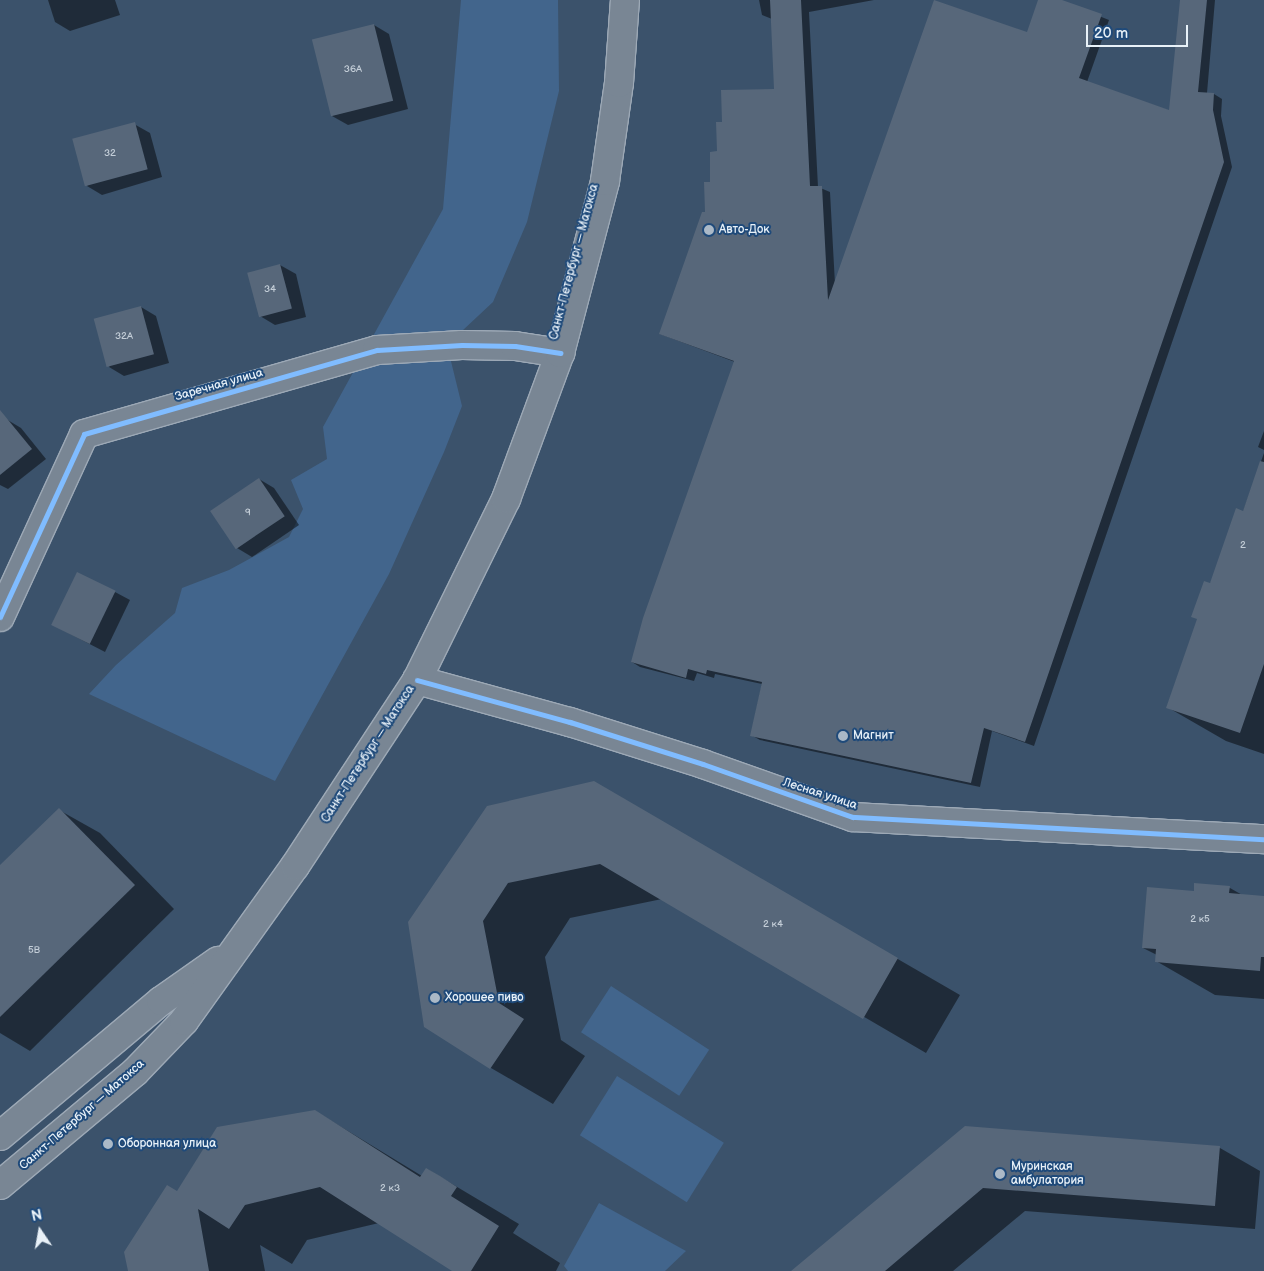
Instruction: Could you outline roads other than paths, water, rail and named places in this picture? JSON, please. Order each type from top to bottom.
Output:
[{"type":"main road","name":"Санкт-Петербург — Матокса","points":[[0,1185],[135,1072],[184,1021],[295,866],[416,680],[506,499],[560,354],[605,181],[619,83],[625,0]]},
{"type":"main road","name":"Заречная улица","points":[[0,617],[84,434],[378,350],[470,345],[515,346],[560,354]]},
{"type":"main road","name":"Лесная улица","points":[[416,680],[570,722],[694,761],[853,818],[1264,839]]},
{"type":"main road","name":"Санкт-Петербург — Матокса","points":[[0,1136],[161,1001],[236,949]]},
{"type":"place","name":"Авто-Док","points":[[709,230]]},
{"type":"place","name":"Магнит","points":[[843,736]]},
{"type":"place","name":"Хорошее пиво","points":[[435,998]]},
{"type":"place","name":"Оборонная улица","points":[[108,1144]]},
{"type":"place","name":"Муринская амбулатория","points":[[1000,1174]]}]
